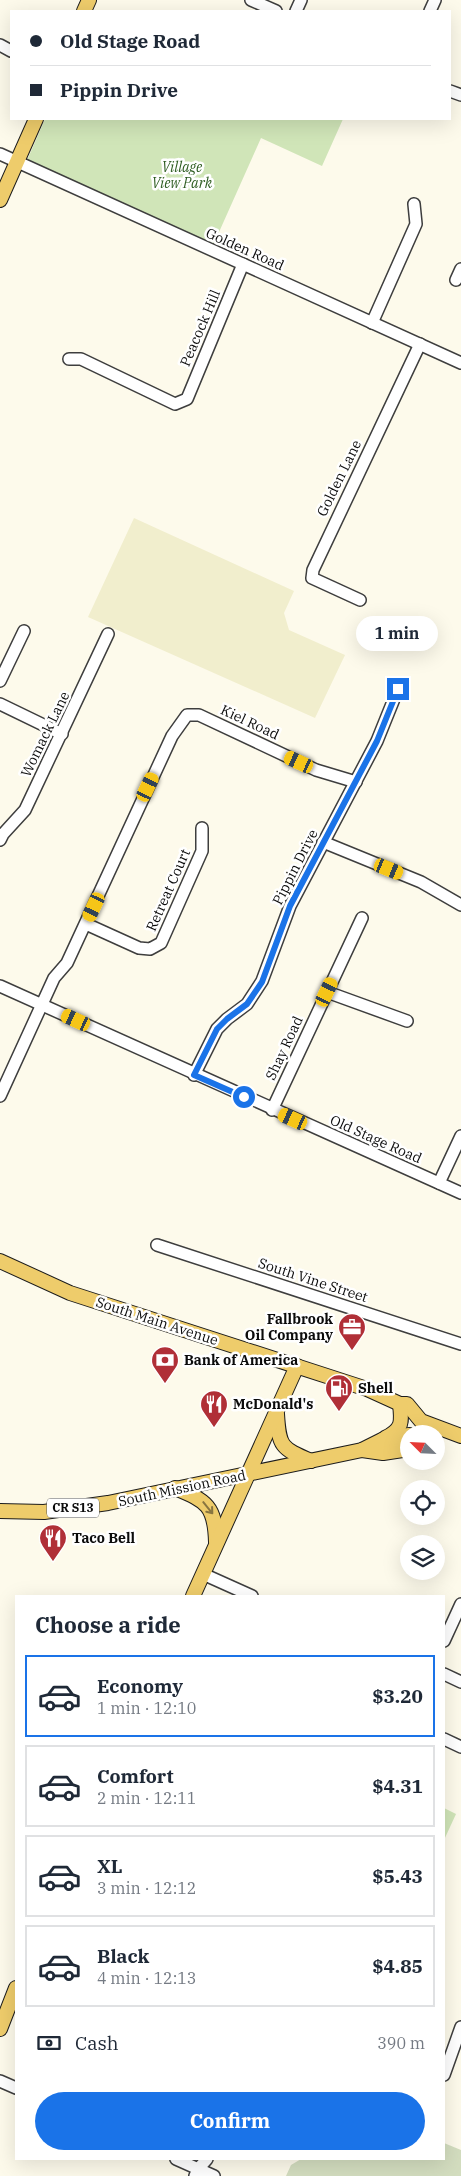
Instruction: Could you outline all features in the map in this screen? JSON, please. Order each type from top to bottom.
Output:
[{"type":"main road","points":[[0,200],[36,120]]},
{"type":"main road","name":"South Main Avenue","points":[[0,1261],[70,1292],[367,1389],[400,1404],[407,1404],[421,1421],[461,1437]]},
{"type":"main road","points":[[193,1595],[297,1366]]},
{"type":"main road","points":[[382,1440],[400,1426],[403,1419],[400,1404]]},
{"type":"main road","points":[[277,1410],[280,1440],[283,1446],[312,1462]]},
{"type":"main road","name":"South Mission Road","points":[[0,1511],[44,1512],[73,1508],[312,1462],[362,1450],[382,1440],[400,1437]]},
{"type":"main road","points":[[445,1438],[461,1437]]},
{"type":"main road","name":"South Mission Road","points":[[362,1450],[383,1453],[400,1450]]},
{"type":"main road","points":[[174,1488],[193,1496],[209,1507],[214,1520],[216,1545]]},
{"type":"main road","points":[[0,2029],[15,1991]]},
{"type":"street","points":[[251,0],[274,10]]},
{"type":"street","name":"Golden Road","points":[[0,154],[461,363]]},
{"type":"street","points":[[372,323],[416,224],[414,204]]},
{"type":"street","name":"Peacock Hill","points":[[69,359],[81,359],[175,404],[183,401],[186,398],[243,264]]},
{"type":"street","name":"Golden Lane","points":[[360,600],[312,578],[313,570],[420,344]]},
{"type":"street","points":[[0,680],[24,631]]},
{"type":"street","name":"Womack Lane","points":[[0,840],[3,834],[25,810],[108,634]]},
{"type":"street","name":"Pippin Drive","points":[[194,1075],[217,1029],[247,1004],[262,982],[290,906],[377,741],[398,689]]},
{"type":"street","points":[[0,704],[62,734]]},
{"type":"street","name":"Kiel Road","points":[[86,924],[172,736],[187,715],[199,715],[316,770],[356,782]]},
{"type":"street","name":"Retreat Court","points":[[86,924],[139,948],[150,949],[161,943],[202,851],[202,828]]},
{"type":"street","points":[[323,842],[421,882],[461,905]]},
{"type":"street","name":"Shay Road","points":[[272,1110],[362,918]]},
{"type":"street","points":[[0,1096],[54,978],[67,963],[86,924]]},
{"type":"street","name":"Old Stage Road","points":[[0,986],[194,1075],[461,1193]]},
{"type":"street","points":[[327,992],[407,1021]]},
{"type":"street","points":[[439,1184],[461,1136]]},
{"type":"street","name":"South Vine Street","points":[[157,1245],[461,1344]]},
{"type":"street","points":[[203,1574],[250,1595]]},
{"type":"street","points":[[445,1639],[461,1604]]},
{"type":"street","points":[[445,1674],[461,1682]]},
{"type":"street","points":[[445,1739],[461,1747]]},
{"type":"street","points":[[445,2073],[461,2027]]},
{"type":"street","points":[[0,2080],[15,2088]]},
{"type":"street","points":[[178,2160],[196,2172],[214,2176]]},
{"type":"street","points":[[196,2172],[206,2160]]},
{"type":"shaded area","points":[[134,518],[294,591],[284,613],[289,630],[345,655],[315,718],[88,617]]},
{"type":"green space","name":"Village View Park","points":[[45,120],[343,120],[322,166],[261,138],[211,250],[25,165]]},
{"type":"green space","points":[[445,1808],[456,1814],[445,1838]]},
{"type":"green space","points":[[445,2143],[461,2150],[461,2176],[286,2176],[291,2165],[299,2160],[445,2160]]},
{"type":"place","name":"Fallbrook Oil Company","points":[[352,1351]]},
{"type":"place","name":"Bank of America","points":[[165,1384]]},
{"type":"place","name":"Shell","points":[[339,1412]]},
{"type":"place","name":"McDonald's","points":[[214,1428]]},
{"type":"place","name":"Taco Bell","points":[[53,1562]]},
{"type":"route","points":[[244,1097],[194,1075],[217,1029],[247,1004],[262,982],[290,906],[377,741],[398,689]]}]
